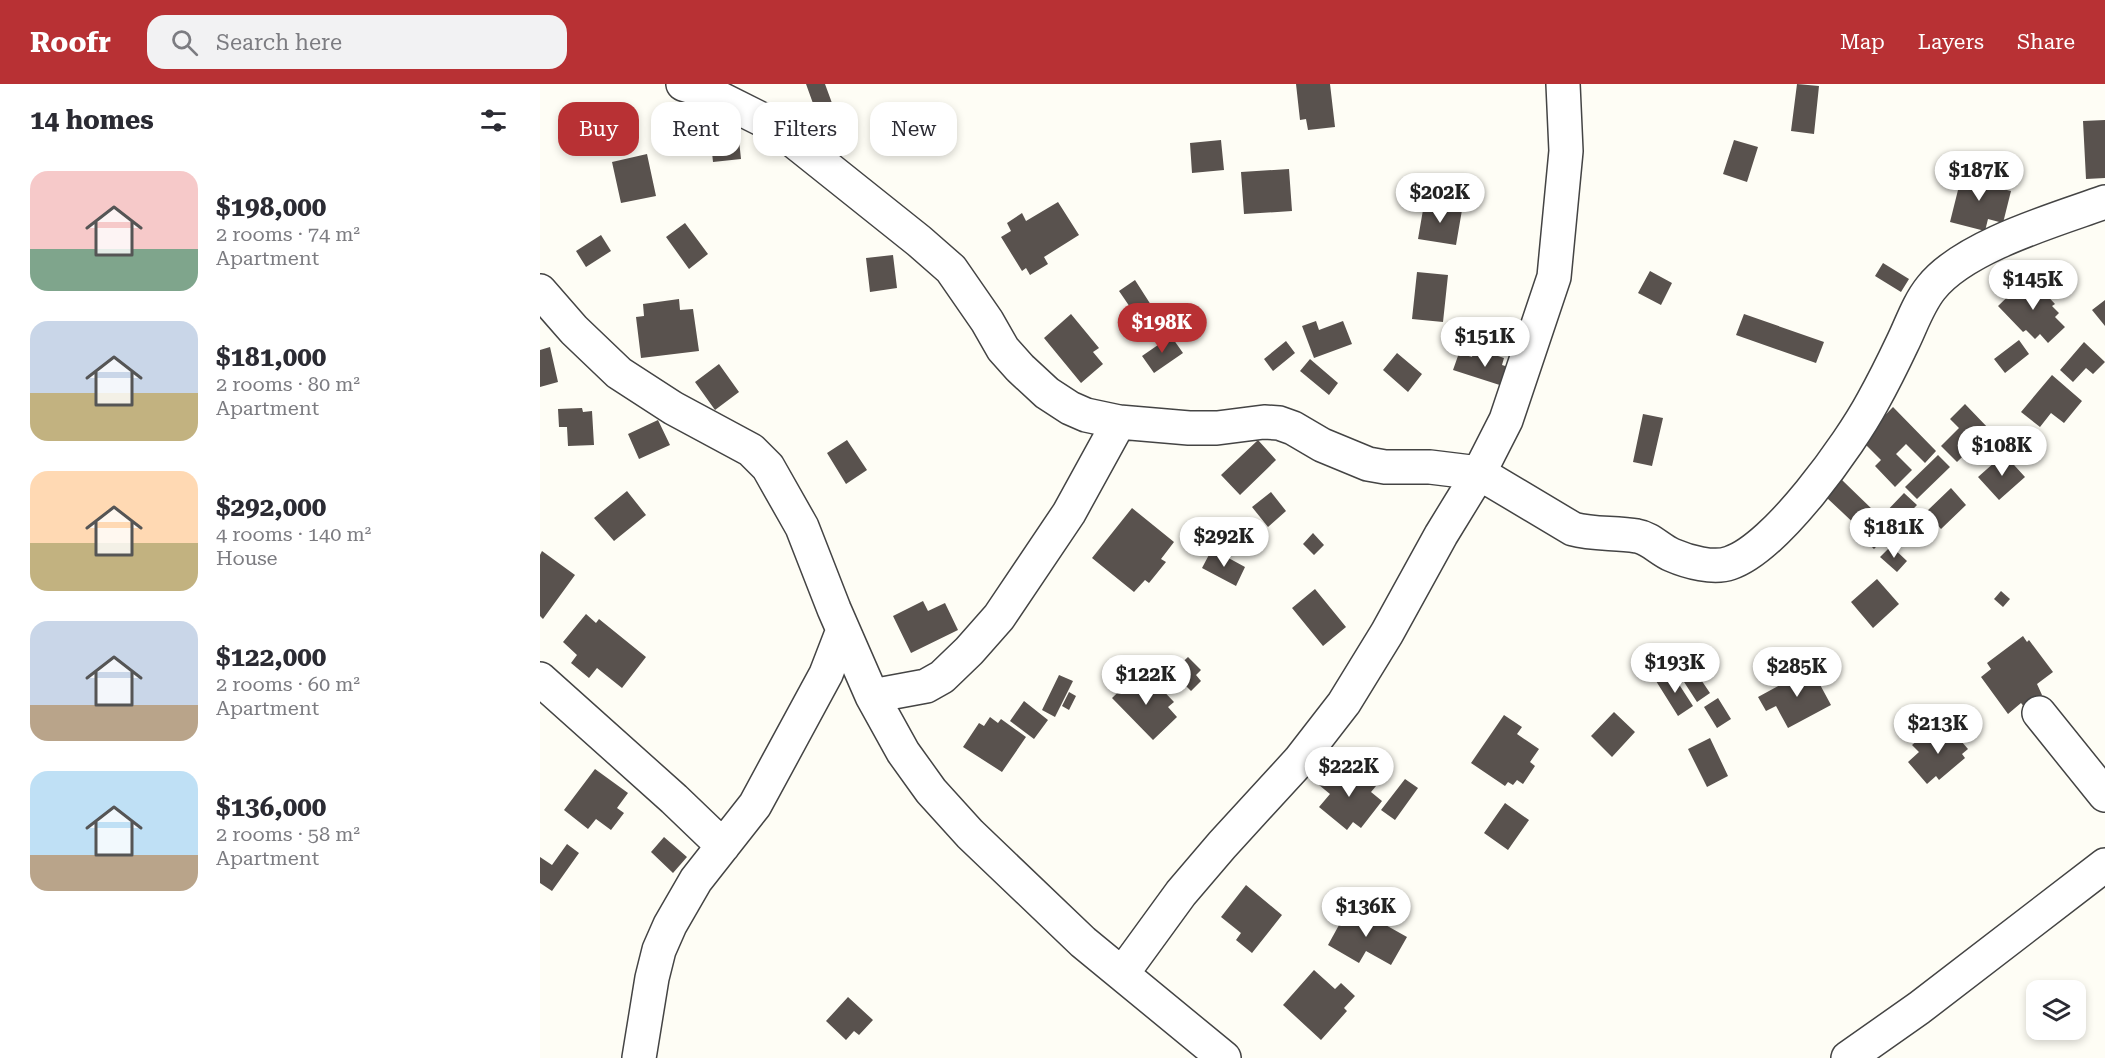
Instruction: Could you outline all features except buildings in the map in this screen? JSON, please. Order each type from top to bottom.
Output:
[{"type":"street","points":[[683,84],[705,91],[775,126],[951,268],[1003,349],[1020,369],[1047,393],[1070,408],[1086,415],[1119,422],[1189,428],[1217,428],[1264,422],[1279,423],[1293,428],[1322,445],[1368,464],[1430,467],[1479,473],[1573,530],[1638,536],[1672,555],[1713,564],[1729,564],[1749,554],[1775,531],[1805,499],[1847,445],[1873,402],[1914,316],[1931,288],[1957,264],[1985,249],[2043,224],[2105,202]]},
{"type":"street","points":[[1122,974],[1181,893],[1299,761],[1344,703],[1479,473],[1506,420],[1554,278],[1566,151],[1563,84]]},
{"type":"street","points":[[540,291],[574,330],[619,373],[673,408],[751,450],[768,467],[802,527],[843,630],[873,696],[903,752],[931,791],[970,834],[1083,942],[1224,1058]]},
{"type":"street","points":[[873,696],[926,686],[942,677],[969,651],[999,617],[1069,513],[1119,422]]},
{"type":"street","points":[[639,1058],[652,978],[659,950],[670,925],[696,880],[755,805],[826,674],[843,630]]},
{"type":"street","points":[[540,679],[723,846]]},
{"type":"street","points":[[2039,713],[2105,795]]},
{"type":"street","points":[[1848,1058],[1919,1008],[2105,865]]}]
